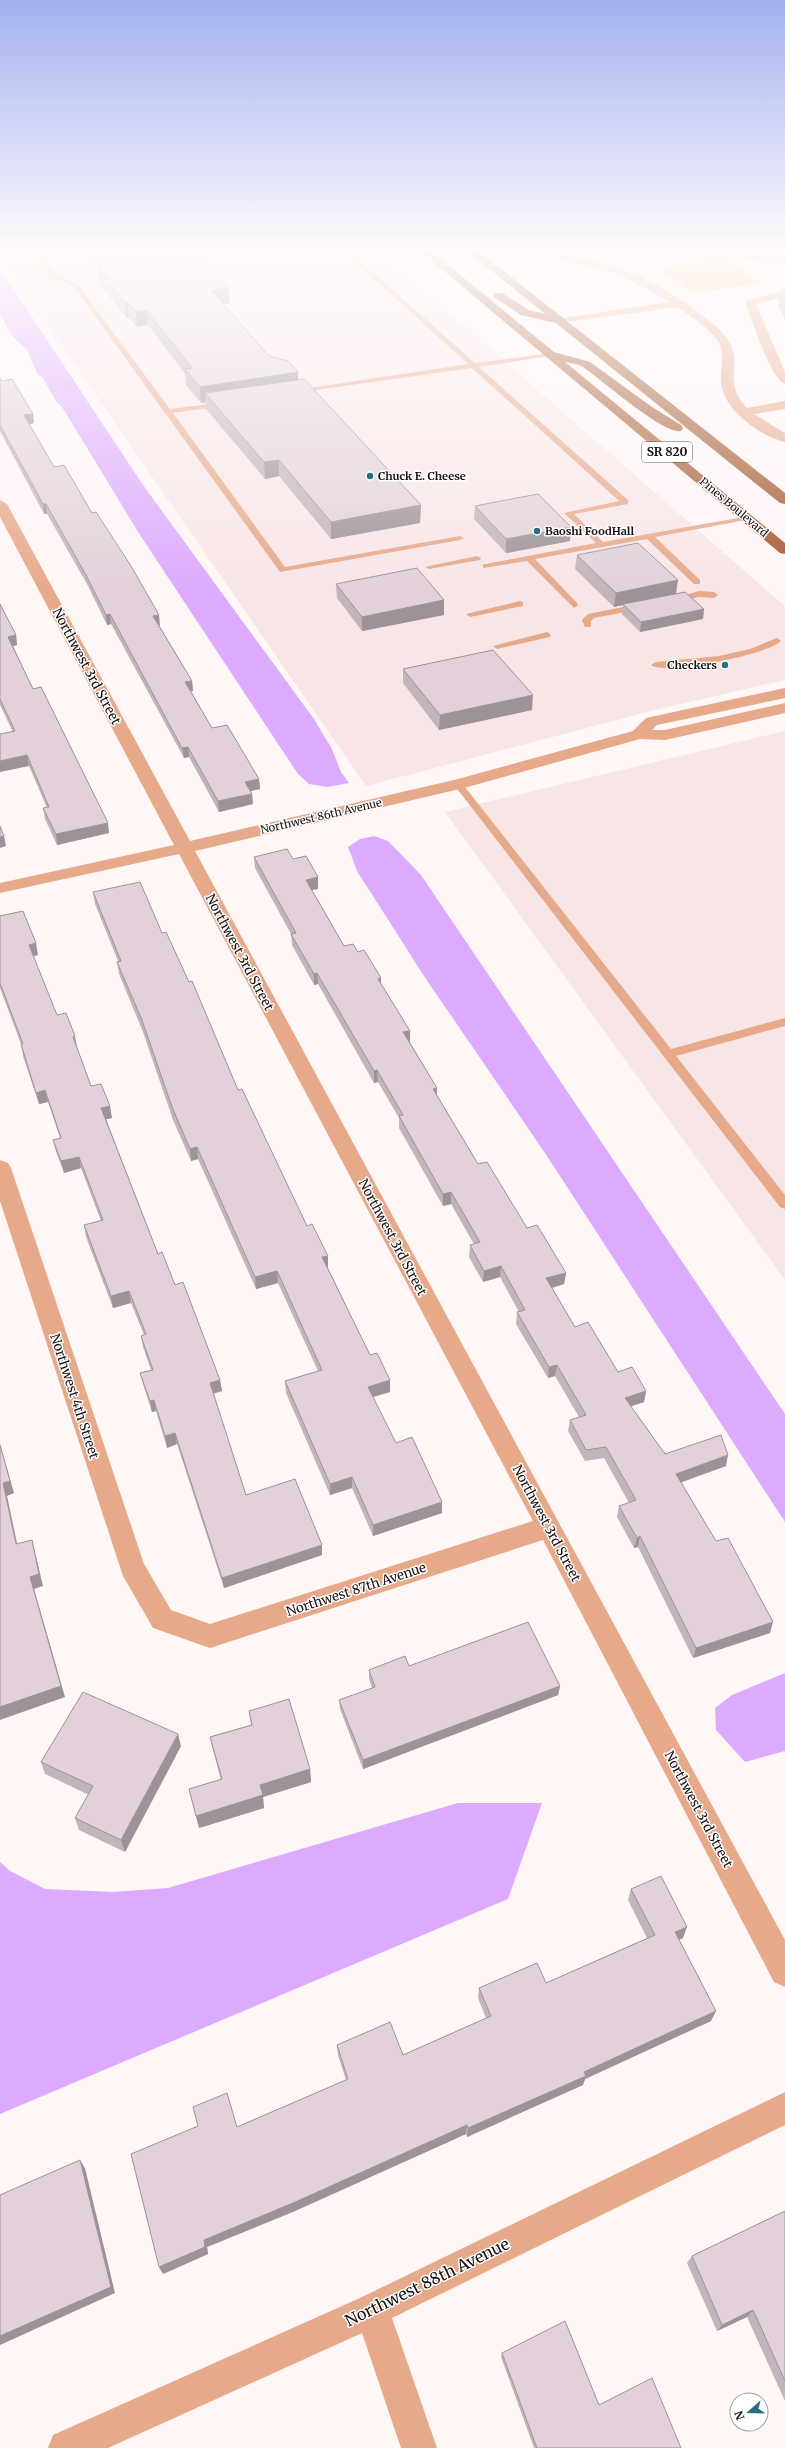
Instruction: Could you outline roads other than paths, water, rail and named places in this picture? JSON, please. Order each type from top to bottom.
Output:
[{"type":"highway","name":"Pines Boulevard","points":[[561,364],[785,550]]},
{"type":"highway","points":[[586,364],[648,410],[696,440],[723,450]]},
{"type":"highway","name":"SR 820","points":[[617,364],[785,500]]},
{"type":"street","points":[[728,364],[728,389],[734,401],[745,412],[785,438]]},
{"type":"street","points":[[776,364],[785,380]]},
{"type":"street","points":[[745,412],[785,405]]},
{"type":"street","points":[[762,424],[777,421]]},
{"type":"street","name":"Northwest 3rd Street","points":[[0,504],[549,1527],[785,1972]]},
{"type":"street","name":"Northwest 86th Avenue","points":[[639,734],[652,722],[785,693]]},
{"type":"street","name":"Northwest 86th Avenue","points":[[0,888],[184,848],[458,784],[639,734],[665,735],[785,708]]},
{"type":"street","name":"Northwest 4th Street","points":[[0,1168],[132,1568],[162,1619]]},
{"type":"street","name":"Northwest 87th Avenue","points":[[162,1619],[210,1636],[549,1527]]},
{"type":"street","name":"Northwest 88th Avenue","points":[[66,2448],[372,2310],[785,2108]]},
{"type":"street","points":[[372,2310],[419,2448]]},
{"type":"lane","points":[[133,364],[283,570],[460,538]]},
{"type":"lane","points":[[288,394],[471,364]]},
{"type":"lane","points":[[472,364],[625,502],[568,513],[601,544]]},
{"type":"lane","points":[[167,412],[228,403]]},
{"type":"lane","points":[[486,566],[746,518]]},
{"type":"lane","points":[[648,535],[697,582]]},
{"type":"lane","points":[[429,567],[477,558]]},
{"type":"lane","points":[[529,558],[574,605]]},
{"type":"lane","points":[[661,602],[699,594],[714,595]]},
{"type":"lane","points":[[470,614],[520,604]]},
{"type":"lane","points":[[588,625],[586,620],[591,616],[646,605]]},
{"type":"lane","points":[[497,646],[547,635]]},
{"type":"lane","points":[[656,665],[671,666],[703,661],[756,650],[777,642]]},
{"type":"lane","points":[[458,784],[785,1204]]},
{"type":"lane","points":[[668,1054],[785,1022]]},
{"type":"place","name":"Chuck E. Cheese","points":[[370,476]]},
{"type":"place","name":"Baoshi FoodHall","points":[[537,531]]},
{"type":"place","name":"Checkers","points":[[725,665]]}]
